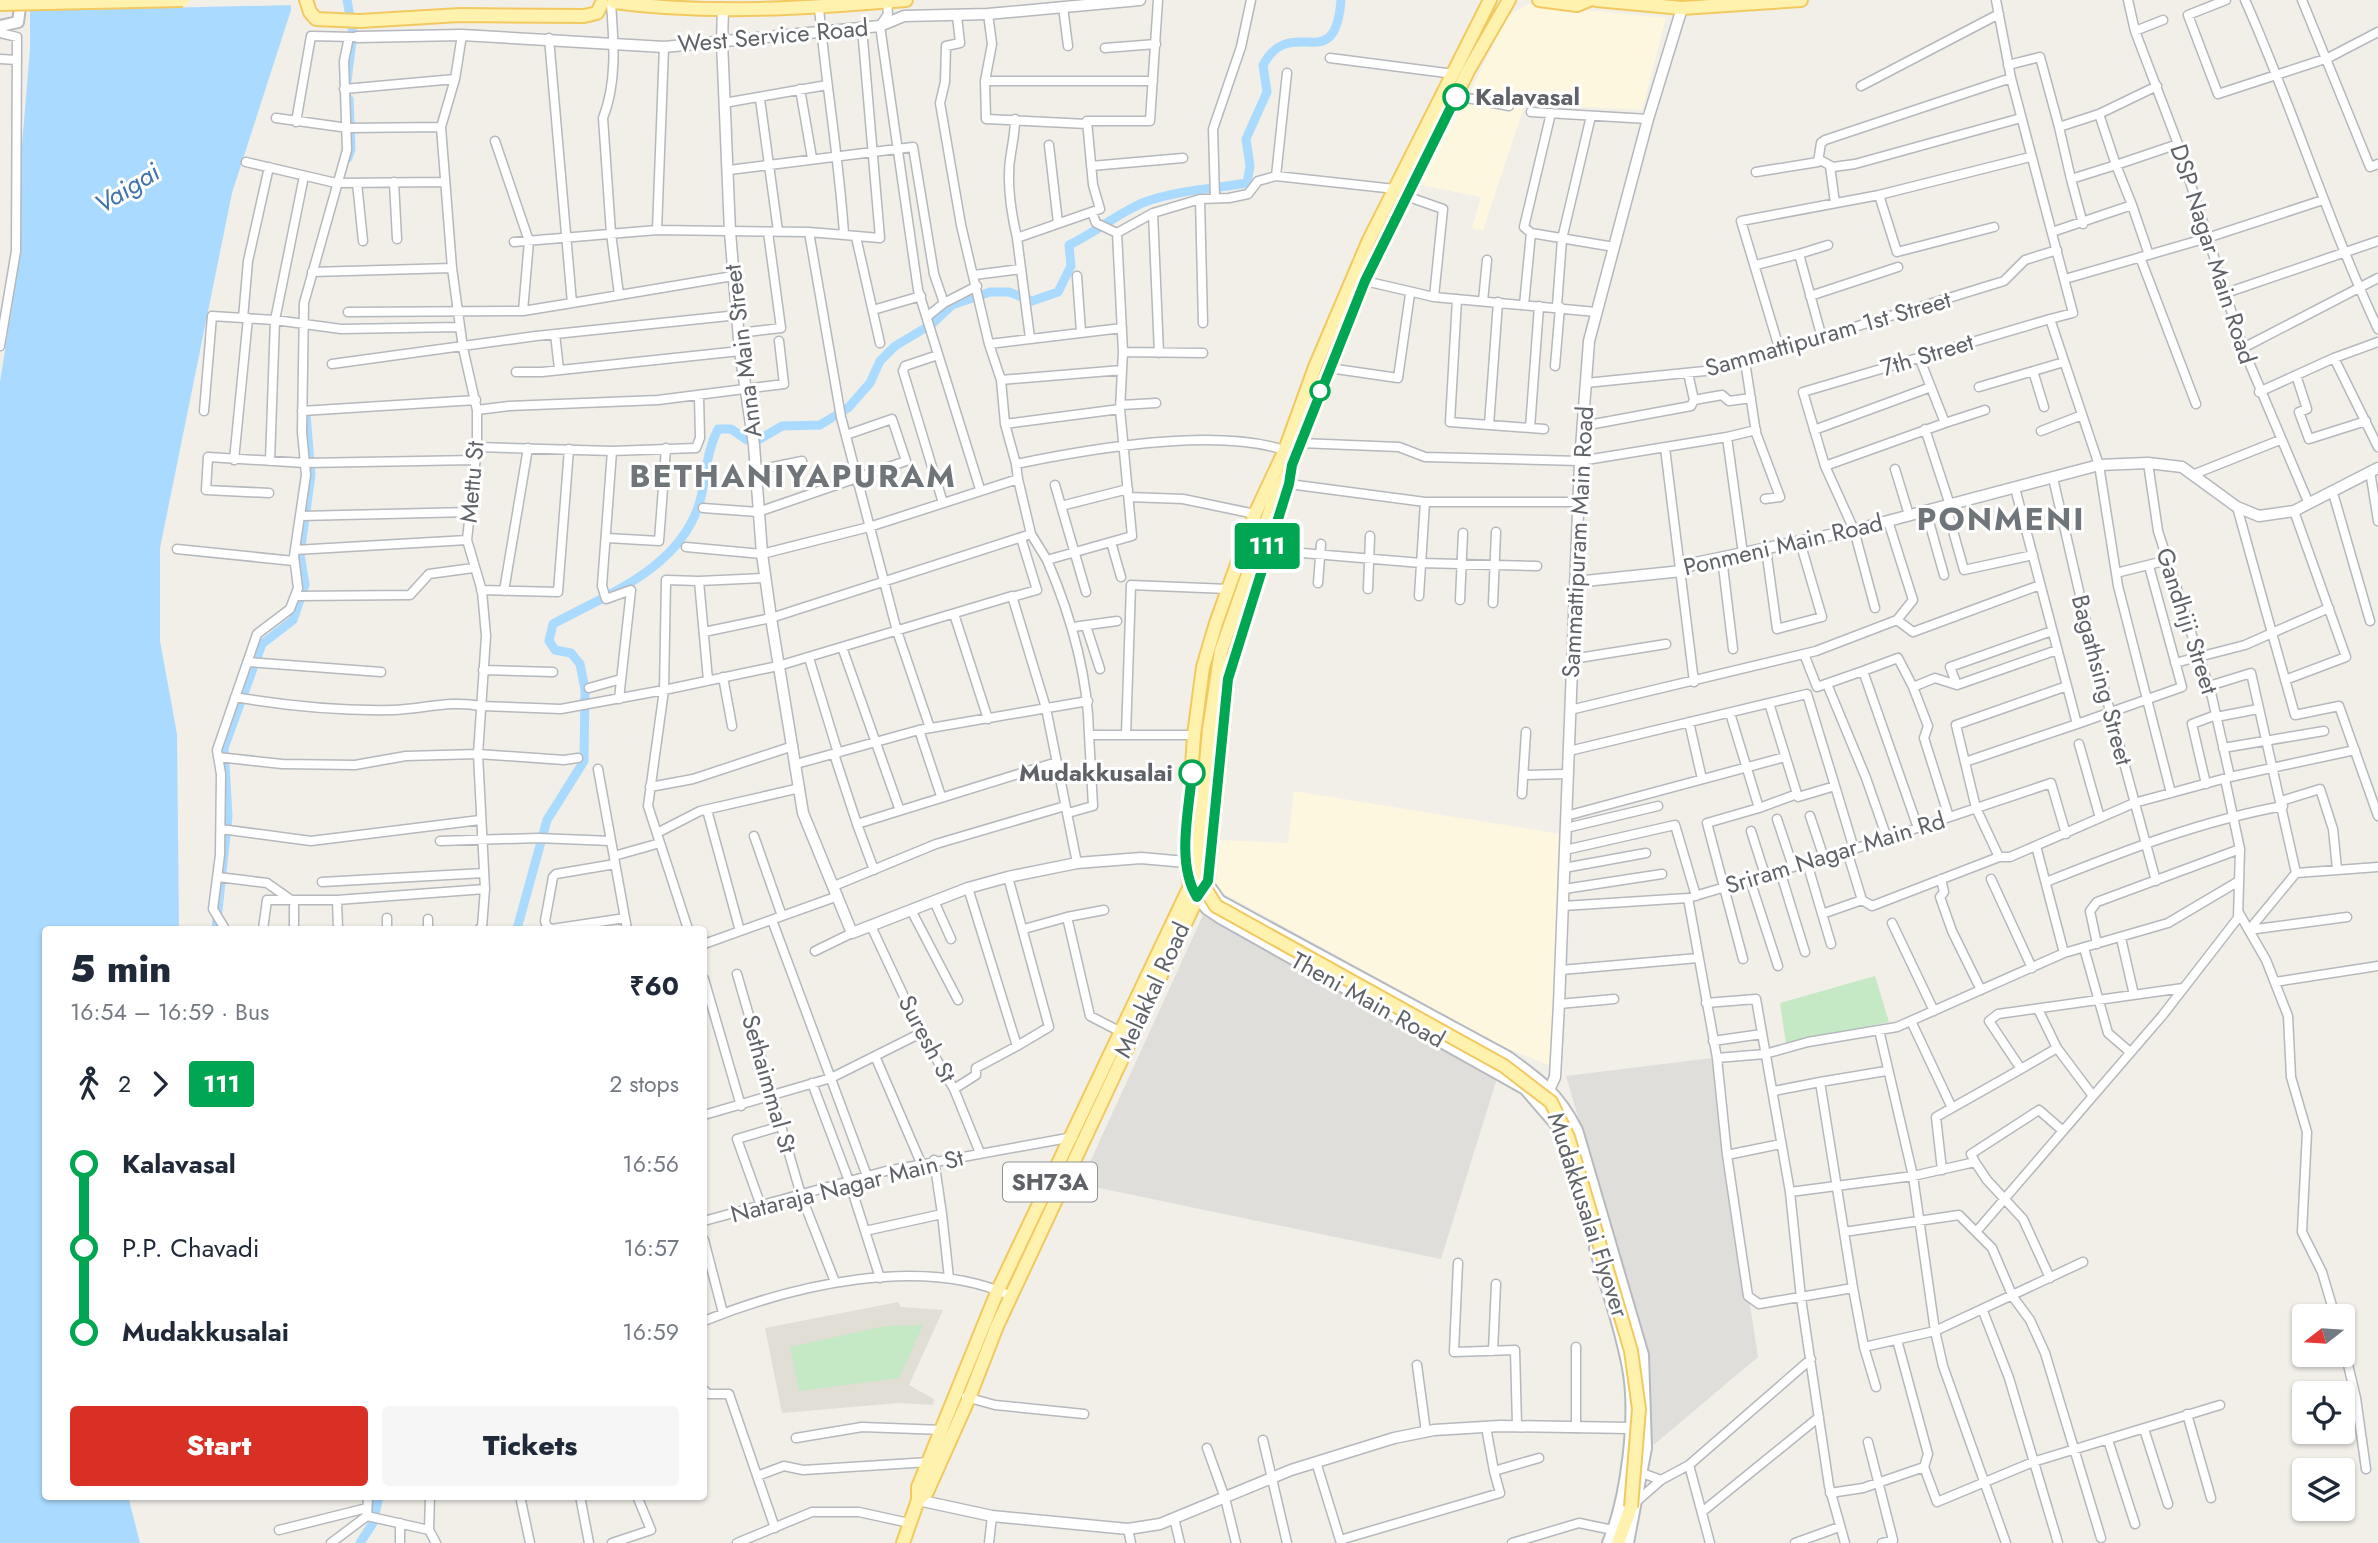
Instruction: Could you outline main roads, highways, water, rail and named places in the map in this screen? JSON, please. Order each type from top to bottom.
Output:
[{"type":"main road","points":[[0,26],[18,22],[21,0]]},
{"type":"main road","points":[[0,4],[183,0]]},
{"type":"main road","points":[[306,0],[316,19],[343,22],[460,15],[584,16],[597,13],[605,1],[723,8],[820,8],[906,0]]},
{"type":"main road","points":[[1484,4],[1400,192],[1291,454],[1255,514],[1228,589],[1203,667],[1194,735],[1186,862],[1194,891],[1208,881],[1228,679],[1266,550],[1289,484],[1291,454],[1315,367],[1369,240],[1400,192],[1457,96],[1508,0]]},
{"type":"main road","points":[[1500,15],[1521,0]]},
{"type":"main road","points":[[1539,0],[1577,5],[1589,0]]},
{"type":"main road","points":[[1596,0],[1682,8],[1801,0]]},
{"type":"main road","name":"Mudakkusalai Flyover","points":[[1291,454],[1221,651],[1209,730],[1196,863],[1201,883],[1216,906],[1504,1066],[1551,1102],[1568,1137],[1631,1351],[1639,1409],[1634,1504],[1616,1537]]},
{"type":"main road","name":"Theni Main Road","points":[[1208,881],[1220,901],[1508,1057],[1550,1088],[1577,1130],[1643,1355],[1646,1448],[1628,1543]]},
{"type":"main road","name":"Theni Main Road","points":[[1194,891],[1207,909],[1222,919],[1501,1073],[1538,1101],[1556,1126],[1575,1178],[1628,1369],[1630,1428],[1616,1537],[1608,1543]]},
{"type":"main road","name":"Melakkal Road","points":[[903,1543],[918,1500],[918,1487],[998,1290],[1073,1138],[1121,1032],[1194,891]]},
{"type":"main road","name":"Melakkal Road","points":[[918,1500],[927,1492],[1011,1296],[1194,891]]},
{"type":"main road","points":[[1538,1101],[1550,1088]]},
{"type":"main road","points":[[1626,1460],[1643,1468]]},
{"type":"water","name":"Vaigai","points":[[30,0],[290,0],[291,10],[232,193],[160,548],[160,641],[177,734],[179,926],[42,926],[42,1500],[129,1500],[140,1543],[0,1543],[0,382],[21,248],[18,193],[30,49]]},
{"type":"waterway","points":[[347,0],[353,33],[347,81]]},
{"type":"waterway","points":[[518,926],[547,820],[584,761],[585,689],[580,664],[571,653],[555,650],[549,641],[553,624],[619,590],[660,561],[677,544],[700,501],[708,457],[718,429],[731,429],[747,440],[758,440],[782,426],[820,425],[848,408],[870,383],[880,361],[895,346],[932,324],[952,305],[990,292],[1009,292],[1032,301],[1058,292],[1071,266],[1069,245],[1126,211],[1170,195],[1247,183],[1250,166],[1246,139],[1267,92],[1263,65],[1274,50],[1287,44],[1321,41],[1330,36],[1337,23],[1341,0]]},
{"type":"waterway","points":[[348,158],[351,149],[349,99]]},
{"type":"waterway","points":[[216,926],[228,816],[224,748],[262,644],[293,620],[305,585],[300,554],[311,475],[306,414]]},
{"type":"waterway","points":[[360,1543],[373,1523],[378,1500]]},
{"type":"place","name":"Kalavasal","points":[[1456,97]]},
{"type":"place","name":"Mudakkusalai","points":[[1192,773]]},
{"type":"district","name":"BETHANIYAPURAM","points":[[793,476]]},
{"type":"district","name":"PONMENI","points":[[2001,519]]}]
